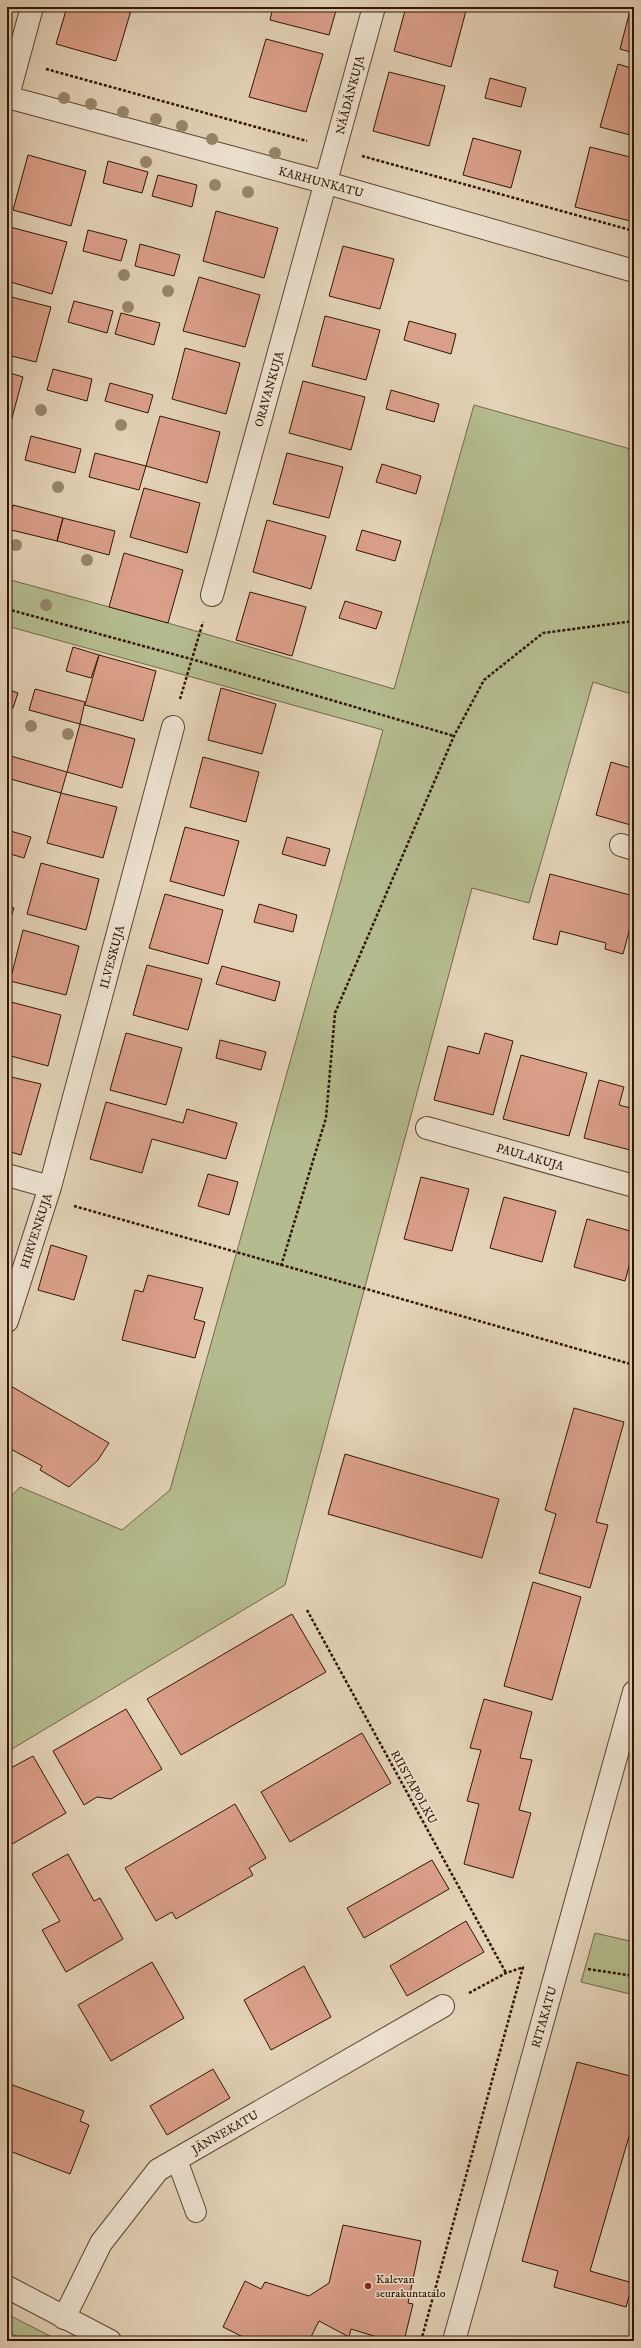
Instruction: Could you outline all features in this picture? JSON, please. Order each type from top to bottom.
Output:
[{"type":"street","points":[[7,98],[32,7]]},
{"type":"street","name":"NÄÄDÄNKUJA","points":[[327,183],[374,7]]},
{"type":"street","name":"KARHUNKATU","points":[[7,98],[327,183],[634,271]]},
{"type":"street","name":"ORAVANKUJA","points":[[212,595],[327,183]]},
{"type":"street","name":"ILVESKUJA","points":[[50,1187],[173,727]]},
{"type":"street","name":"PAULAKUJA","points":[[427,1128],[634,1186]]},
{"type":"street","points":[[7,1175],[50,1187]]},
{"type":"street","name":"HIRVENKUJA","points":[[7,1321],[50,1187]]},
{"type":"street","name":"RITAKATU","points":[[454,2341],[569,1965],[634,1692]]},
{"type":"street","name":"JÄNNEKATU","points":[[64,2318],[102,2243],[158,2170],[443,2006]]},
{"type":"street","points":[[7,2287],[110,2341]]},
{"type":"lane","points":[[177,2160],[196,2212]]},
{"type":"path","points":[[173,727],[191,659],[212,595]]},
{"type":"path","points":[[7,609],[191,659],[454,736]]},
{"type":"path","points":[[281,1266],[326,1118],[335,1013],[454,736],[484,680],[543,633],[634,621]]},
{"type":"path","points":[[50,1187],[71,1205],[281,1266],[634,1365]]},
{"type":"path","name":"RIISTAPOLKU","points":[[306,1610],[506,1974]]},
{"type":"path","points":[[443,2006],[506,1974],[523,1968],[569,1965],[634,1976]]},
{"type":"path","points":[[421,2341],[523,1968]]},
{"type":"path","points":[[7,2339],[11,2341]]},
{"type":"green space","points":[[474,405],[634,450],[634,695],[593,682],[529,903],[472,888],[285,1585],[7,1752],[7,1501],[20,1487],[122,1530],[170,1490],[383,730],[7,626],[7,579],[168,623],[394,689]]},
{"type":"green space","points":[[595,1933],[634,1942],[634,1995],[581,1982]]},
{"type":"green space","points":[[7,2314],[60,2341],[26,2341],[7,2331]]},
{"type":"building","points":[[67,7],[132,7],[116,61],[56,44]]},
{"type":"building","points":[[273,7],[337,7],[329,35],[270,20]]},
{"type":"building","points":[[406,7],[467,7],[451,67],[394,51]]},
{"type":"building","points":[[631,7],[634,7],[634,53],[620,49]]},
{"type":"building","points":[[266,39],[323,54],[306,112],[249,97]]},
{"type":"building","points":[[618,64],[634,69],[634,136],[600,127]]},
{"type":"building","points":[[389,72],[445,86],[429,146],[373,131]]},
{"type":"building","points":[[490,78],[526,88],[521,107],[485,98]]},
{"type":"building","points":[[473,138],[521,151],[511,188],[463,175]]},
{"type":"building","points":[[590,147],[634,158],[634,222],[575,207]]},
{"type":"building","points":[[28,155],[86,171],[71,226],[13,210]]},
{"type":"building","points":[[108,161],[148,172],[142,193],[103,183]]},
{"type":"building","points":[[158,175],[197,185],[192,207],[152,196]]},
{"type":"building","points":[[216,211],[278,228],[264,278],[203,261]]},
{"type":"building","points":[[10,227],[67,242],[52,294],[7,281],[7,238]]},
{"type":"building","points":[[88,230],[127,240],[121,261],[83,251]]},
{"type":"building","points":[[140,244],[180,255],[174,276],[135,266]]},
{"type":"building","points":[[343,246],[394,259],[380,309],[329,296]]},
{"type":"building","points":[[199,277],[260,295],[245,347],[183,331]]},
{"type":"building","points":[[7,296],[51,307],[36,362],[7,355]]},
{"type":"building","points":[[74,301],[113,311],[107,333],[68,322]]},
{"type":"building","points":[[121,313],[160,323],[154,345],[115,334]]},
{"type":"building","points":[[325,316],[380,330],[366,380],[312,366]]},
{"type":"building","points":[[409,321],[456,334],[451,354],[404,340]]},
{"type":"building","points":[[185,348],[240,363],[226,414],[172,399]]},
{"type":"building","points":[[53,369],[92,379],[87,401],[47,390]]},
{"type":"building","points":[[7,372],[23,377],[9,429],[7,429]]},
{"type":"building","points":[[303,381],[365,397],[351,450],[289,433]]},
{"type":"building","points":[[110,383],[153,395],[148,413],[105,401]]},
{"type":"building","points":[[391,390],[439,404],[434,422],[386,409]]},
{"type":"building","points":[[160,416],[220,432],[207,483],[146,466]]},
{"type":"building","points":[[31,436],[81,449],[75,473],[25,460]]},
{"type":"building","points":[[7,448],[10,449],[7,460]]},
{"type":"building","points":[[95,453],[146,466],[139,490],[89,477]]},
{"type":"building","points":[[287,453],[343,467],[329,518],[273,504]]},
{"type":"building","points":[[382,464],[421,476],[416,494],[376,482]]},
{"type":"building","points":[[144,488],[200,503],[187,553],[130,537]]},
{"type":"building","points":[[13,505],[63,518],[57,541],[7,529]]},
{"type":"building","points":[[63,518],[115,531],[109,555],[57,541]]},
{"type":"building","points":[[267,520],[326,536],[311,589],[253,572]]},
{"type":"building","points":[[362,530],[401,541],[395,561],[356,550]]},
{"type":"building","points":[[124,553],[183,570],[168,623],[109,607]]},
{"type":"building","points":[[250,592],[306,607],[292,656],[236,640]]},
{"type":"building","points":[[345,601],[382,612],[376,629],[339,618]]},
{"type":"building","points":[[73,647],[99,655],[91,678],[66,671]]},
{"type":"building","points":[[99,655],[156,671],[143,721],[85,705]]},
{"type":"building","points":[[221,688],[276,704],[262,754],[208,740]]},
{"type":"building","points":[[7,689],[18,693],[13,708],[7,706]]},
{"type":"building","points":[[35,689],[85,702],[80,724],[29,710]]},
{"type":"building","points":[[80,724],[135,739],[122,788],[67,772]]},
{"type":"building","points":[[7,755],[67,772],[61,793],[7,778]]},
{"type":"building","points":[[203,757],[259,772],[246,822],[190,807]]},
{"type":"building","points":[[611,762],[634,769],[634,826],[596,815]]},
{"type":"building","points":[[61,793],[117,807],[103,858],[47,843]]},
{"type":"building","points":[[185,827],[239,841],[224,896],[170,881]]},
{"type":"building","points":[[7,830],[31,837],[24,858],[7,853]]},
{"type":"building","points":[[287,837],[330,849],[325,866],[282,854]]},
{"type":"building","points":[[41,863],[99,879],[86,930],[27,914]]},
{"type":"building","points":[[550,874],[634,896],[634,913],[623,954],[605,949],[606,943],[560,931],[557,945],[533,939]]},
{"type":"building","points":[[165,894],[223,910],[208,964],[149,948]]},
{"type":"building","points":[[259,904],[297,915],[293,932],[254,922]]},
{"type":"building","points":[[7,905],[14,908],[7,929]]},
{"type":"building","points":[[23,930],[79,946],[66,995],[10,981]]},
{"type":"building","points":[[147,965],[202,979],[188,1030],[133,1015]]},
{"type":"building","points":[[222,966],[280,982],[275,1001],[216,984]]},
{"type":"building","points":[[7,1001],[61,1015],[48,1066],[7,1055]]},
{"type":"building","points":[[126,1033],[182,1048],[166,1105],[110,1090]]},
{"type":"building","points":[[485,1033],[513,1041],[493,1115],[434,1100],[448,1046],[479,1054]]},
{"type":"building","points":[[220,1040],[266,1052],[261,1070],[216,1058]]},
{"type":"building","points":[[521,1055],[587,1073],[569,1136],[503,1119]]},
{"type":"building","points":[[7,1076],[41,1084],[21,1155],[7,1151]]},
{"type":"building","points":[[599,1080],[624,1087],[619,1105],[634,1109],[634,1151],[584,1138]]},
{"type":"building","points":[[106,1102],[183,1123],[187,1109],[237,1123],[226,1159],[152,1139],[142,1173],[90,1159]]},
{"type":"building","points":[[208,1174],[238,1182],[229,1215],[198,1206]]},
{"type":"building","points":[[421,1177],[469,1189],[452,1251],[404,1239]]},
{"type":"building","points":[[504,1197],[556,1211],[542,1262],[490,1248]]},
{"type":"building","points":[[587,1219],[634,1232],[634,1248],[625,1281],[574,1267]]},
{"type":"building","points":[[51,1245],[87,1256],[74,1300],[38,1290]]},
{"type":"building","points":[[148,1275],[203,1288],[194,1319],[205,1322],[195,1358],[122,1340],[135,1290],[143,1292]]},
{"type":"building","points":[[9,1385],[109,1443],[98,1460],[69,1487],[40,1470],[42,1466],[7,1447],[7,1389]]},
{"type":"building","points":[[574,1408],[624,1422],[596,1522],[608,1525],[590,1588],[539,1573],[556,1514],[545,1510]]},
{"type":"building","points":[[345,1454],[499,1499],[482,1558],[328,1514]]},
{"type":"building","points":[[533,1582],[581,1597],[552,1700],[504,1686]]},
{"type":"building","points":[[292,1614],[326,1672],[181,1755],[147,1699]]},
{"type":"building","points":[[484,1699],[532,1712],[520,1758],[532,1760],[519,1810],[531,1813],[513,1878],[464,1864],[479,1804],[467,1801],[481,1750],[470,1748]]},
{"type":"building","points":[[126,1709],[162,1769],[111,1799],[97,1797],[84,1805],[53,1751]]},
{"type":"building","points":[[362,1733],[391,1783],[290,1842],[261,1792]]},
{"type":"building","points":[[33,1756],[66,1813],[7,1847],[7,1770]]},
{"type":"building","points":[[235,1804],[266,1858],[249,1868],[253,1875],[176,1919],[172,1912],[156,1921],[125,1868]]},
{"type":"building","points":[[68,1854],[94,1901],[100,1898],[123,1939],[66,1972],[42,1930],[60,1921],[32,1874]]},
{"type":"building","points":[[432,1860],[449,1889],[364,1938],[347,1908]]},
{"type":"building","points":[[466,1921],[484,1952],[407,1996],[390,1966]]},
{"type":"building","points":[[152,1962],[184,2018],[111,2061],[78,2005]]},
{"type":"building","points":[[304,1966],[331,2017],[271,2050],[244,2000]]},
{"type":"building","points":[[577,2062],[634,2077],[634,2119],[590,2271],[633,2283],[626,2307],[554,2287],[558,2271],[522,2261]]},
{"type":"building","points":[[213,2069],[230,2098],[167,2135],[150,2106]]},
{"type":"building","points":[[7,2083],[84,2111],[80,2121],[89,2125],[70,2174],[7,2150]]},
{"type":"building","name":"Kalevan seurakuntatalo","points":[[343,2225],[421,2241],[408,2303],[413,2304],[404,2341],[390,2341],[351,2329],[349,2337],[319,2321],[309,2341],[251,2341],[223,2327],[245,2281],[261,2289],[265,2282],[309,2296],[329,2283]]},
{"type":"place","name":"Kalevan seurakuntatalo","points":[[368,2286]]}]
